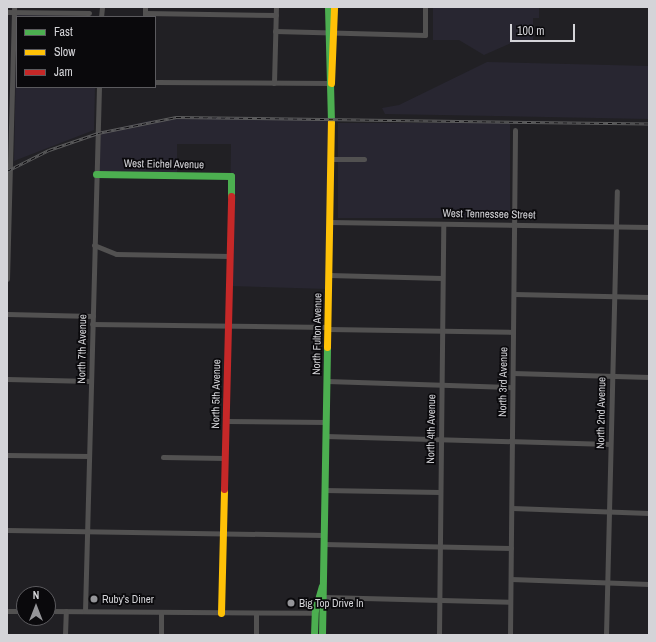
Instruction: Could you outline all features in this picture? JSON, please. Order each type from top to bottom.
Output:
[{"type":"main road","name":"North Fulton Avenue","points":[[322,635],[324,597],[322,585],[329,275],[331,83],[328,7]]},
{"type":"main road","name":"North Fulton Avenue","points":[[330,32],[334,7]]},
{"type":"main road","name":"West Eichel Avenue","points":[[96,174],[231,176]]},
{"type":"main road","name":"North 5th Avenue","points":[[221,613],[231,176]]},
{"type":"main road","name":"North Fulton Avenue","points":[[314,635],[314,613],[322,585]]},
{"type":"street","points":[[145,7],[145,15],[276,15]]},
{"type":"street","points":[[274,83],[276,7]]},
{"type":"street","points":[[275,31],[425,35],[425,7]]},
{"type":"street","points":[[7,279],[9,80],[14,10]]},
{"type":"street","points":[[7,12],[14,10],[89,13]]},
{"type":"street","points":[[156,82],[331,83]]},
{"type":"street","name":"North 7th Avenue","points":[[85,612],[99,88]]},
{"type":"street","name":"North 3rd Avenue","points":[[510,635],[515,130]]},
{"type":"street","points":[[330,159],[364,159]]},
{"type":"street","name":"North 2nd Avenue","points":[[606,635],[617,191]]},
{"type":"street","name":"West Tennessee Street","points":[[329,222],[649,227]]},
{"type":"street","name":"North 4th Avenue","points":[[439,635],[442,278],[444,224]]},
{"type":"street","points":[[94,245],[123,254],[230,256]]},
{"type":"street","points":[[329,275],[442,278]]},
{"type":"street","points":[[514,294],[649,297]]},
{"type":"street","points":[[7,314],[93,316]]},
{"type":"street","points":[[92,324],[513,332]]},
{"type":"street","points":[[513,373],[649,377]]},
{"type":"street","points":[[7,379],[91,380]]},
{"type":"street","points":[[327,381],[512,387]]},
{"type":"street","points":[[226,421],[326,422]]},
{"type":"street","points":[[325,436],[610,444]]},
{"type":"street","points":[[7,455],[89,456]]},
{"type":"street","points":[[163,457],[225,458]]},
{"type":"street","points":[[324,490],[440,492]]},
{"type":"street","points":[[512,508],[649,513]]},
{"type":"street","points":[[7,530],[323,535]]},
{"type":"street","points":[[323,544],[511,548]]},
{"type":"street","points":[[511,579],[649,584]]},
{"type":"street","points":[[324,597],[510,602]]},
{"type":"street","points":[[56,611],[314,613]]},
{"type":"street","points":[[65,635],[66,611]]},
{"type":"street","points":[[161,612],[161,635]]},
{"type":"street","points":[[256,613],[256,635]]},
{"type":"shaded area","points":[[433,7],[539,7],[539,18],[533,18],[533,41],[511,43],[484,55],[459,40],[433,40]]},
{"type":"shaded area","points":[[17,15],[97,15],[57,16]]},
{"type":"shaded area","points":[[487,62],[649,66],[649,119],[385,114],[382,108],[399,105]]},
{"type":"shaded area","points":[[16,64],[16,88],[95,88],[94,130],[14,161]]},
{"type":"shaded area","points":[[203,117],[331,119],[328,289],[229,286],[231,144],[177,144],[177,175],[96,174],[98,133],[148,121]]},
{"type":"shaded area","points":[[338,123],[510,123],[510,218],[338,218]]},
{"type":"railway","points":[[7,171],[49,150],[98,133],[176,117],[649,124]]},
{"type":"traffic: fast","points":[[328,7],[331,122]]},
{"type":"traffic: fast","points":[[96,174],[231,176],[231,196]]},
{"type":"traffic: fast","points":[[322,635],[327,347]]},
{"type":"traffic: fast","points":[[314,635],[315,610],[322,586]]},
{"type":"traffic: slow","points":[[331,83],[334,7]]},
{"type":"traffic: slow","points":[[327,347],[331,122]]},
{"type":"traffic: slow","points":[[221,613],[224,489]]},
{"type":"traffic: jam","points":[[224,489],[231,196]]},
{"type":"place","name":"Ruby's Diner","points":[[94,599]]},
{"type":"place","name":"Big Top Drive In","points":[[291,603]]}]
